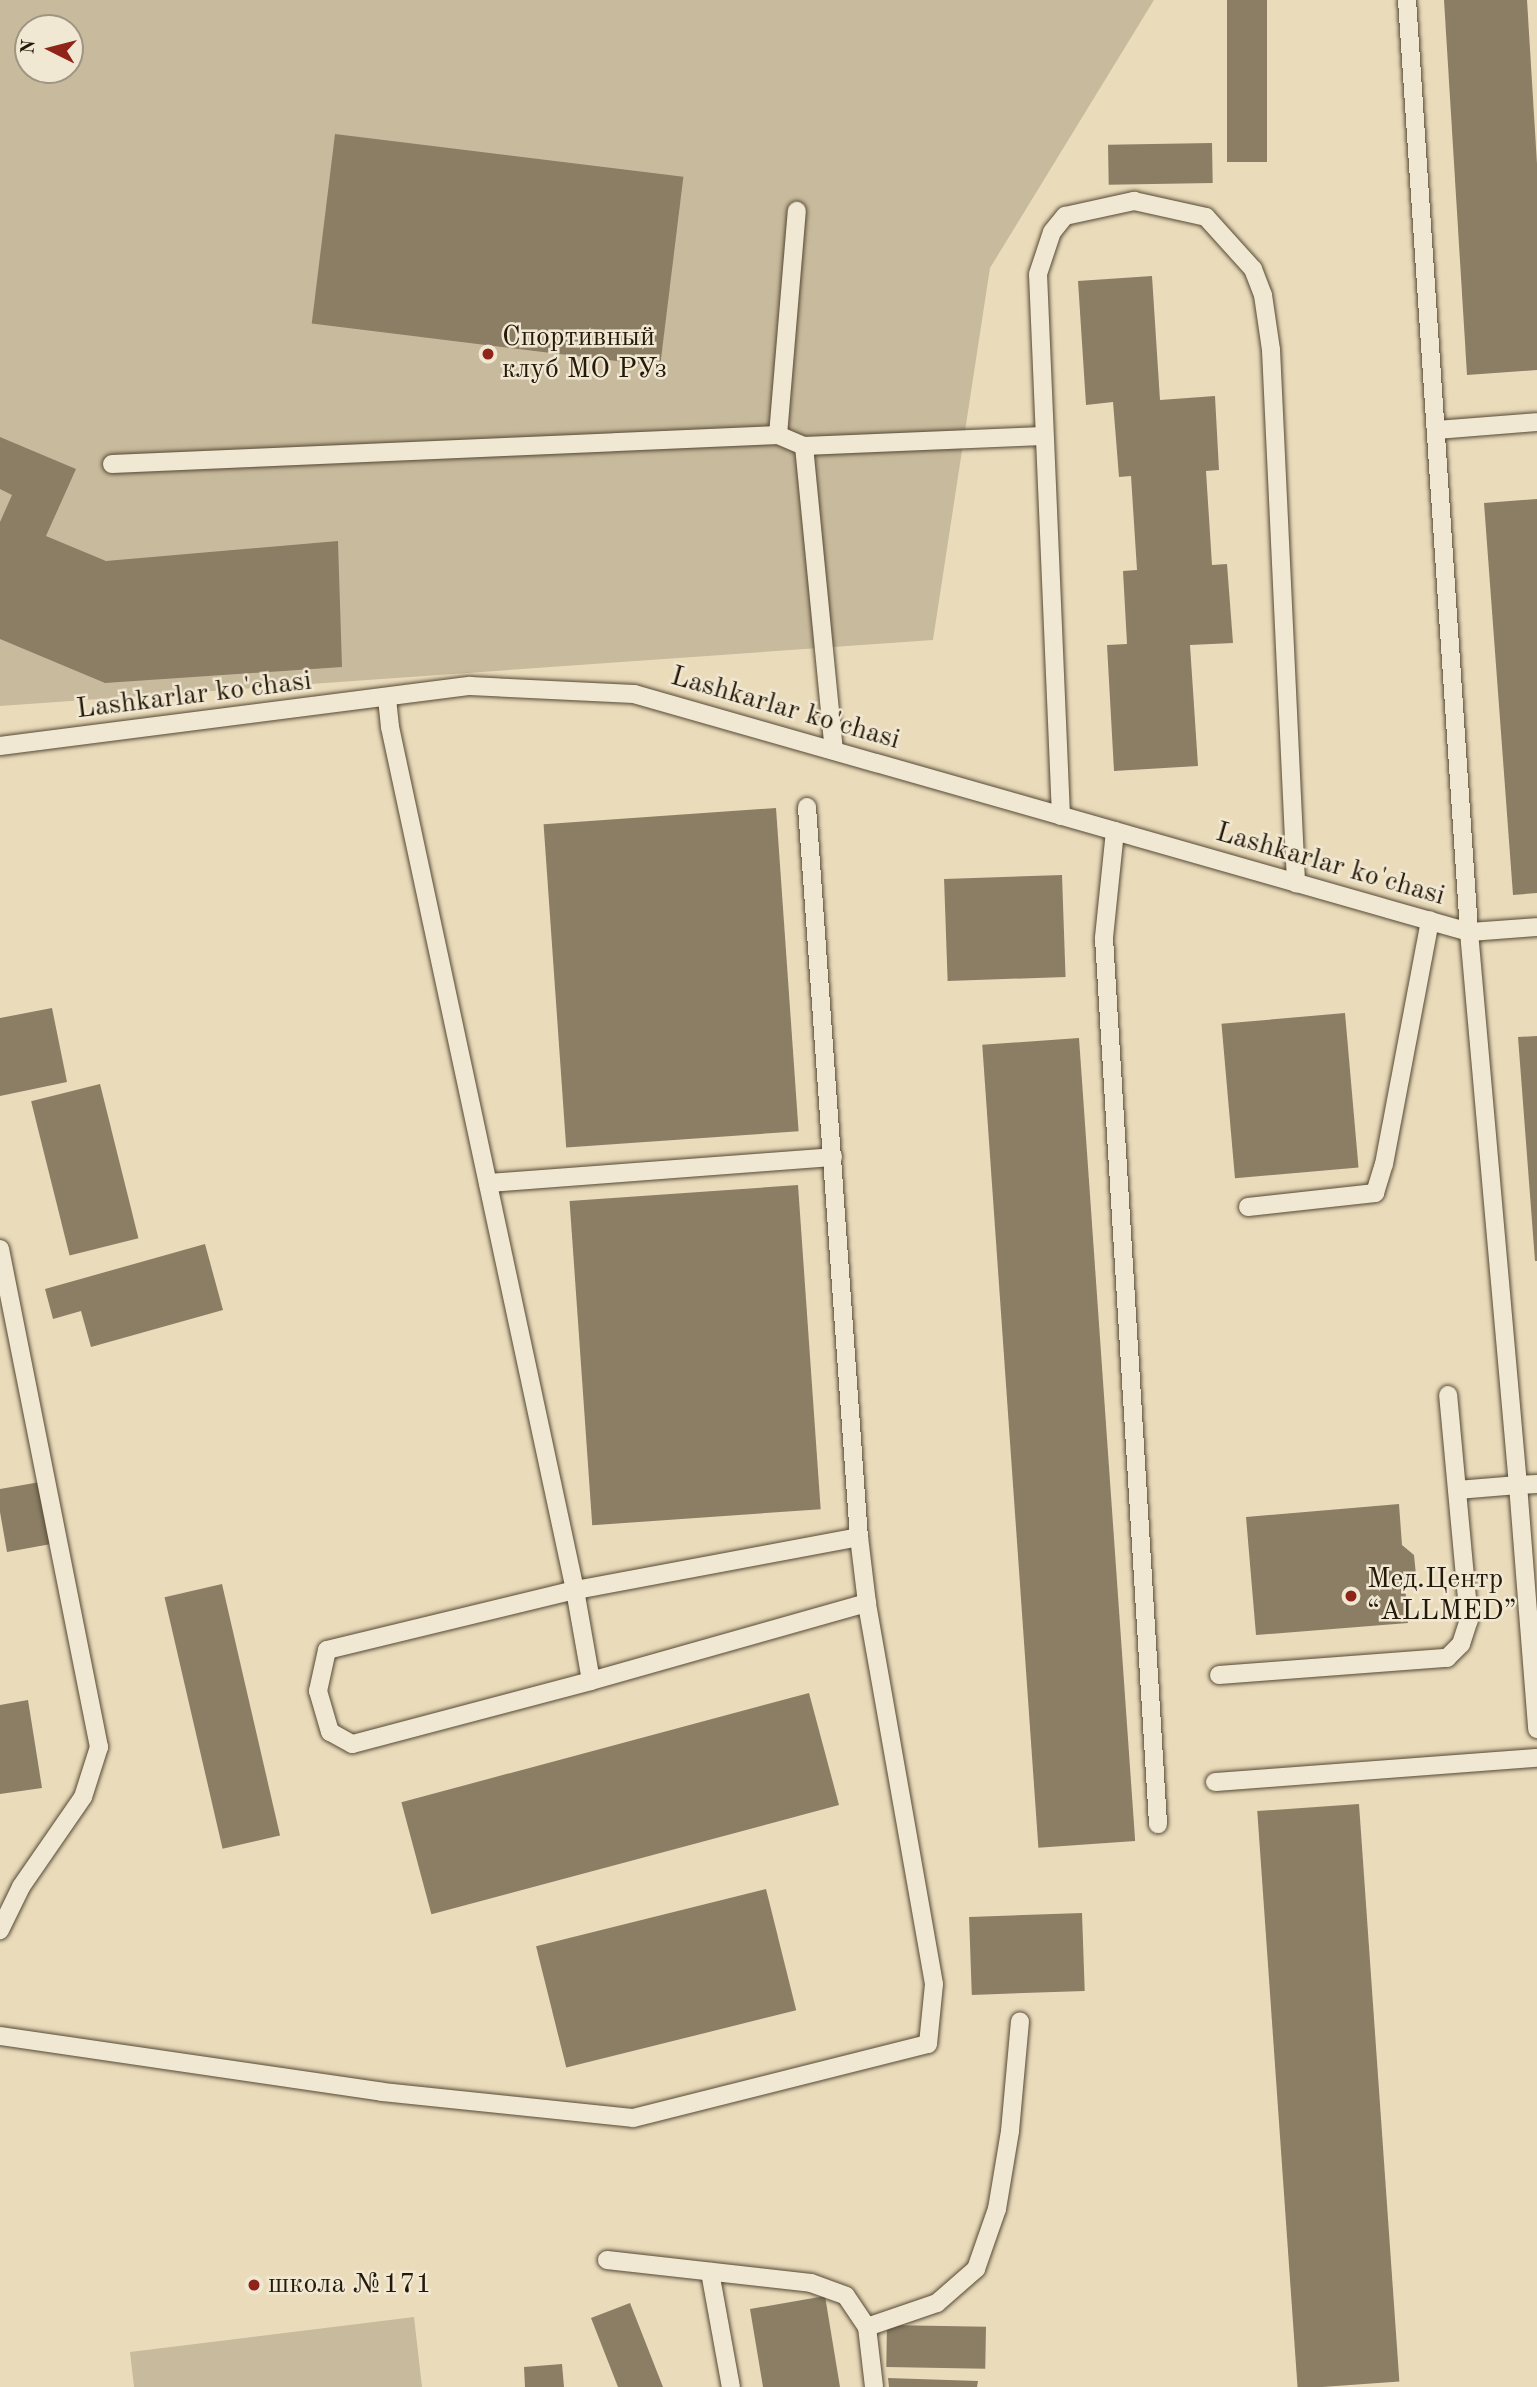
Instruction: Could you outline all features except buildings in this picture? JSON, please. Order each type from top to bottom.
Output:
[{"type":"lane","points":[[1407,0],[1469,932],[1537,1729]]},
{"type":"lane","points":[[1061,816],[1038,274],[1052,232],[1065,216],[1134,201],[1206,217],[1253,269],[1263,295],[1271,350],[1296,883]]},
{"type":"lane","points":[[778,435],[797,211]]},
{"type":"lane","points":[[1436,430],[1537,422]]},
{"type":"lane","points":[[111,464],[778,435],[804,446],[1043,436]]},
{"type":"lane","points":[[804,446],[834,751]]},
{"type":"lane","name":"Lashkarlar ko'chasi","points":[[0,746],[470,686],[634,694],[1469,932],[1537,927]]},
{"type":"lane","points":[[387,698],[390,727],[575,1590],[591,1681]]},
{"type":"lane","points":[[0,2036],[382,2092],[633,2118],[928,2044],[934,1984],[867,1603],[859,1537],[807,807]]},
{"type":"lane","points":[[1115,831],[1104,938],[1158,1824]]},
{"type":"lane","points":[[1248,1207],[1376,1193],[1384,1164],[1430,920]]},
{"type":"lane","points":[[488,1183],[833,1157]]},
{"type":"lane","points":[[0,1249],[99,1748],[83,1797],[21,1887],[0,1930]]},
{"type":"lane","points":[[1219,1675],[1447,1658],[1461,1644],[1469,1620],[1448,1395]]},
{"type":"lane","points":[[1457,1490],[1537,1484]]},
{"type":"lane","points":[[859,1537],[575,1590],[327,1650],[318,1691],[330,1732],[352,1744],[591,1681],[867,1603]]},
{"type":"lane","points":[[1215,1782],[1537,1758]]},
{"type":"lane","points":[[867,2327],[937,2303],[975,2269],[997,2209],[1010,2131],[1020,2021]]},
{"type":"lane","points":[[607,2260],[811,2283],[846,2296],[867,2327],[874,2387]]},
{"type":"lane","points":[[710,2272],[731,2387]]},
{"type":"shaded area","name":"Спортивный клуб МО РУз","points":[[0,0],[1154,0],[990,268],[933,640],[0,706]]},
{"type":"shaded area","points":[[414,2317],[422,2387],[134,2387],[130,2352]]},
{"type":"place","name":"Спортивный клуб МО РУз","points":[[488,354]]},
{"type":"place","name":"Мед.Центр “ALLMED”","points":[[1351,1596]]},
{"type":"place","name":"школа №171","points":[[254,2285]]}]
